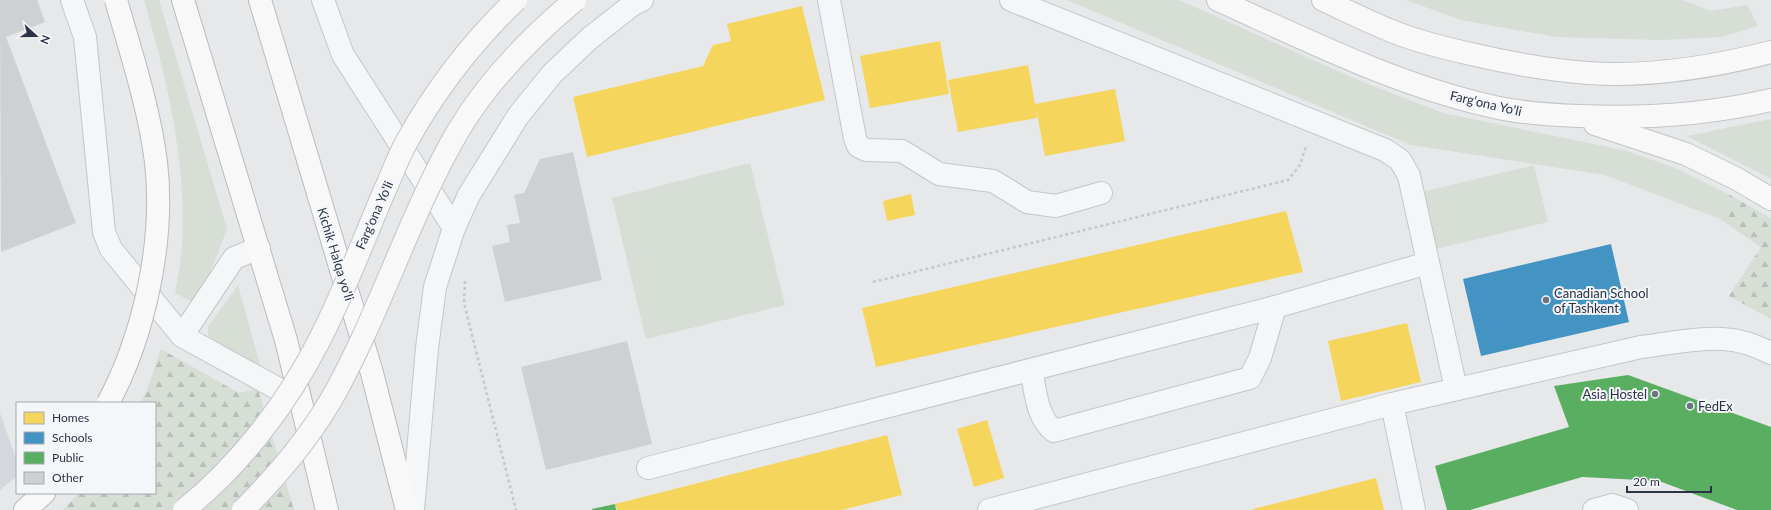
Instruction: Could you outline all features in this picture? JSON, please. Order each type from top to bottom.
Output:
[{"type":"main road","points":[[108,402],[124,369],[140,323],[150,273],[157,215],[156,170],[153,141],[137,75],[116,0]]},
{"type":"main road","points":[[183,0],[286,340],[327,510]]},
{"type":"main road","name":"Kichik Halqa yo'li","points":[[260,0],[372,373],[408,510]]},
{"type":"main road","name":"Farg'ona Yo'li","points":[[184,510],[220,479],[236,461],[265,425],[296,381],[320,339],[406,143],[446,79],[483,34],[516,0]]},
{"type":"main road","points":[[243,510],[306,438],[336,391],[432,181],[459,130],[502,72],[552,19],[575,0]]},
{"type":"main road","name":"Farg'ona Yo'li","points":[[1218,0],[1373,69],[1434,91],[1470,101],[1532,114],[1617,118],[1682,115],[1713,112],[1771,100]]},
{"type":"main road","points":[[1323,0],[1390,31],[1449,49],[1505,62],[1561,70],[1616,74],[1646,72],[1736,60],[1771,52]]},
{"type":"main road","points":[[1571,116],[1686,154],[1737,178],[1771,198]]},
{"type":"main road","points":[[25,510],[43,494]]},
{"type":"lane","points":[[72,0],[85,37],[104,232],[111,249],[182,336],[300,401]]},
{"type":"lane","points":[[413,510],[427,348],[435,287],[454,228],[470,195],[518,116],[552,74],[590,38],[632,5],[642,0]]},
{"type":"lane","points":[[829,0],[855,138],[858,146],[866,150],[902,151],[939,174],[993,181],[1028,202],[1056,206],[1101,193]]},
{"type":"lane","points":[[1011,0],[1385,150],[1400,160],[1409,176],[1456,389]]},
{"type":"lane","points":[[322,1],[343,55],[454,228]]},
{"type":"lane","points":[[182,336],[234,258],[259,248]]},
{"type":"lane","points":[[648,468],[1275,307],[1428,263]]},
{"type":"lane","points":[[1031,370],[1041,416],[1046,425],[1054,431],[1250,378],[1260,358],[1275,307]]},
{"type":"lane","points":[[989,510],[1392,404],[1641,347],[1683,341],[1722,339],[1743,342],[1771,353]]},
{"type":"lane","points":[[1392,404],[1414,510]]},
{"type":"lane","points":[[1594,510],[1612,505],[1627,510]]},
{"type":"path","points":[[873,282],[1288,180],[1300,165],[1314,121]]},
{"type":"path","points":[[466,280],[464,303],[516,510]]},
{"type":"shaded area","points":[[0,413],[16,458],[16,477],[0,490]]},
{"type":"green space","points":[[144,0],[159,0],[227,229],[210,273],[193,302],[175,293],[181,262],[183,224],[179,159],[161,63]]},
{"type":"green space","points":[[1067,0],[1179,0],[1358,80],[1443,113],[1623,150],[1673,167],[1730,195],[1720,219],[1605,175],[1411,145]]},
{"type":"green space","points":[[1406,0],[1683,0],[1711,11],[1747,5],[1758,26],[1722,37],[1662,40],[1556,37],[1461,20]]},
{"type":"green space","points":[[1771,119],[1771,179],[1687,136]]},
{"type":"green space","points":[[750,163],[785,305],[646,339],[612,198]]},
{"type":"green space","points":[[1534,165],[1548,222],[1436,249],[1422,192]]},
{"type":"green space","points":[[1730,195],[1771,218],[1771,319],[1729,296],[1761,247],[1720,219]]},
{"type":"green space","points":[[238,285],[260,365],[215,343],[208,335],[208,327]]},
{"type":"green space","points":[[161,349],[239,393],[258,389],[294,510],[63,510],[78,494],[156,494],[156,402],[141,402],[147,390]]},
{"type":"building: Homes","points":[[802,6],[825,100],[587,157],[573,97],[703,66],[713,45],[731,41],[727,24]]},
{"type":"building: Homes","points":[[940,41],[949,94],[870,108],[860,56]]},
{"type":"building: Homes","points":[[1028,65],[1035,104],[1115,89],[1125,141],[1045,156],[1036,108],[1037,118],[958,132],[948,80]]},
{"type":"building: Homes","points":[[911,194],[915,215],[887,221],[883,201]]},
{"type":"building: Homes","points":[[1286,211],[1303,272],[876,367],[862,308]]},
{"type":"building: Homes","points":[[1407,323],[1421,382],[1341,401],[1328,341]]},
{"type":"building: Homes","points":[[987,420],[1004,478],[974,487],[957,429]]},
{"type":"building: Homes","points":[[887,435],[902,495],[842,510],[617,510],[615,504]]},
{"type":"building: Homes","points":[[1376,478],[1384,510],[1253,510],[1253,509]]},
{"type":"building: Schools","name":"Canadian School of Tashkent","points":[[1611,244],[1629,322],[1481,356],[1463,279]]},
{"type":"building: Public","points":[[1628,375],[1771,427],[1771,510],[1737,510],[1659,481],[1582,477],[1470,510],[1447,510],[1435,466],[1569,427],[1554,386]]},
{"type":"building: Public","points":[[615,504],[616,510],[592,510],[592,509]]},
{"type":"building: Other","points":[[0,0],[37,0],[45,22],[6,37],[76,223],[1,252]]},
{"type":"building: Other","points":[[573,152],[602,280],[505,302],[492,246],[510,242],[507,225],[520,223],[514,195],[524,193],[540,159]]},
{"type":"building: Other","points":[[627,341],[652,444],[546,470],[521,367]]},
{"type":"place","name":"Canadian School of Tashkent","points":[[1546,300]]},
{"type":"place","name":"Asia Hostel","points":[[1655,394]]},
{"type":"place","name":"FedEx","points":[[1690,406]]}]
